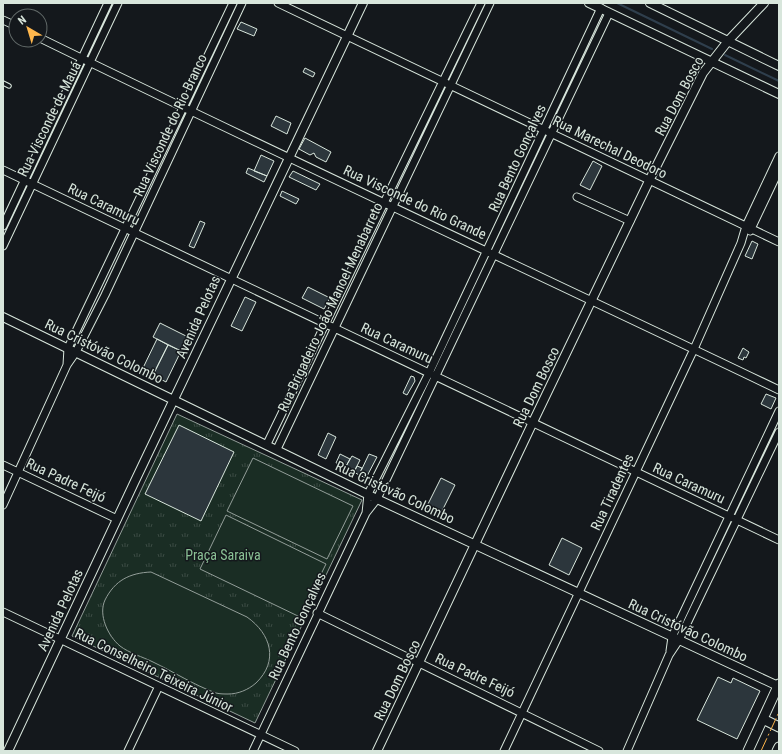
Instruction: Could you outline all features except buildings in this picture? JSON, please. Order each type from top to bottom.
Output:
[{"type":"main road","points":[[748,751],[779,685]]},
{"type":"main road","points":[[763,719],[779,727]]},
{"type":"main road","points":[[777,751],[779,747]]},
{"type":"street","name":"Rua Visconde de Mauá","points":[[3,246],[32,184],[82,58],[108,3]]},
{"type":"street","name":"Rua Visconde de Mauá","points":[[3,226],[24,180],[50,138],[90,62],[118,3]]},
{"type":"street","name":"Rua Visconde do Rio Branco","points":[[67,365],[68,348],[233,3]]},
{"type":"street","name":"Rua Visconde do Rio Branco","points":[[3,505],[67,365],[76,352],[105,295],[147,202],[242,3]]},
{"type":"street","name":"Rua Marechal Deodoro","points":[[278,3],[779,242]]},
{"type":"street","name":"Avenida Pelotas","points":[[8,751],[230,278],[290,157],[363,3]]},
{"type":"street","name":"Rua Brigadeiro João Manoel Menabarreto","points":[[277,449],[356,282],[443,82],[481,3]]},
{"type":"street","name":"Rua Brigadeiro João Manoel Menabarreto","points":[[268,444],[349,278],[451,86],[490,3]]},
{"type":"street","points":[[589,3],[779,94]]},
{"type":"street","points":[[650,3],[779,66]]},
{"type":"street","name":"Rua Dom Bosco","points":[[377,751],[533,422],[649,181],[703,73],[728,41],[764,3]]},
{"type":"street","name":"Rua Bento Gonçalves","points":[[253,751],[317,613],[366,513],[378,499],[437,376],[487,251],[601,8]]},
{"type":"street","name":"Rua Bento Gonçalves","points":[[366,513],[368,494],[471,293],[494,254],[553,134],[609,13]]},
{"type":"street","points":[[226,19],[233,22]]},
{"type":"street","points":[[218,34],[226,38]]},
{"type":"street","name":"Rua Visconde do Rio Grande","points":[[48,42],[182,108],[290,157],[779,390]]},
{"type":"street","points":[[212,47],[219,51]]},
{"type":"street","points":[[197,78],[204,82]]},
{"type":"street","points":[[164,147],[172,150]]},
{"type":"street","name":"Rua Tiradentes","points":[[504,751],[694,349],[741,243],[772,178],[779,156]]},
{"type":"street","points":[[526,168],[534,172]]},
{"type":"street","name":"Rua Caramuru","points":[[3,170],[779,540]]},
{"type":"street","name":"Rua Tiradentes","points":[[772,178],[779,170]]},
{"type":"street","points":[[577,197],[630,221]]},
{"type":"street","points":[[139,198],[147,202]]},
{"type":"street","points":[[111,258],[120,263]]},
{"type":"street","points":[[349,278],[356,282]]},
{"type":"street","points":[[95,290],[105,295]]},
{"type":"street","name":"Rua Cristóvão Colombo","points":[[3,317],[268,444],[378,499],[579,592],[676,639],[779,685]]},
{"type":"street","points":[[308,360],[317,364]]},
{"type":"street","points":[[627,751],[729,516],[779,411]]},
{"type":"street","points":[[676,639],[779,432]]},
{"type":"street","name":"Rua Padre Feijó","points":[[3,465],[117,519]]},
{"type":"street","name":"Rua Conselheiro Teixeira Júnior","points":[[3,612],[158,688],[295,751]]},
{"type":"street","name":"Rua Padre Feijó","points":[[317,613],[523,712],[599,751]]},
{"type":"street","points":[[128,751],[158,688]]},
{"type":"lane","points":[[3,83],[9,86]]},
{"type":"green space","name":"Praça Saraiva","points":[[177,414],[362,500],[255,723],[72,636]]},
{"type":"green space","points":[[253,458],[353,506],[327,559],[227,511]]},
{"type":"green space","points":[[226,515],[326,564],[300,617],[200,569]]},
{"type":"green space","points":[[151,572],[247,617],[262,631],[269,648],[270,657],[268,666],[256,683],[250,688],[232,694],[216,693],[128,651],[116,642],[105,625],[103,606],[105,600],[113,587],[124,579],[136,574]]},
{"type":"waterway","points":[[617,3],[712,49]]},
{"type":"waterway","points":[[725,55],[779,81]]},
{"type":"power","points":[[761,751],[779,712]]}]
